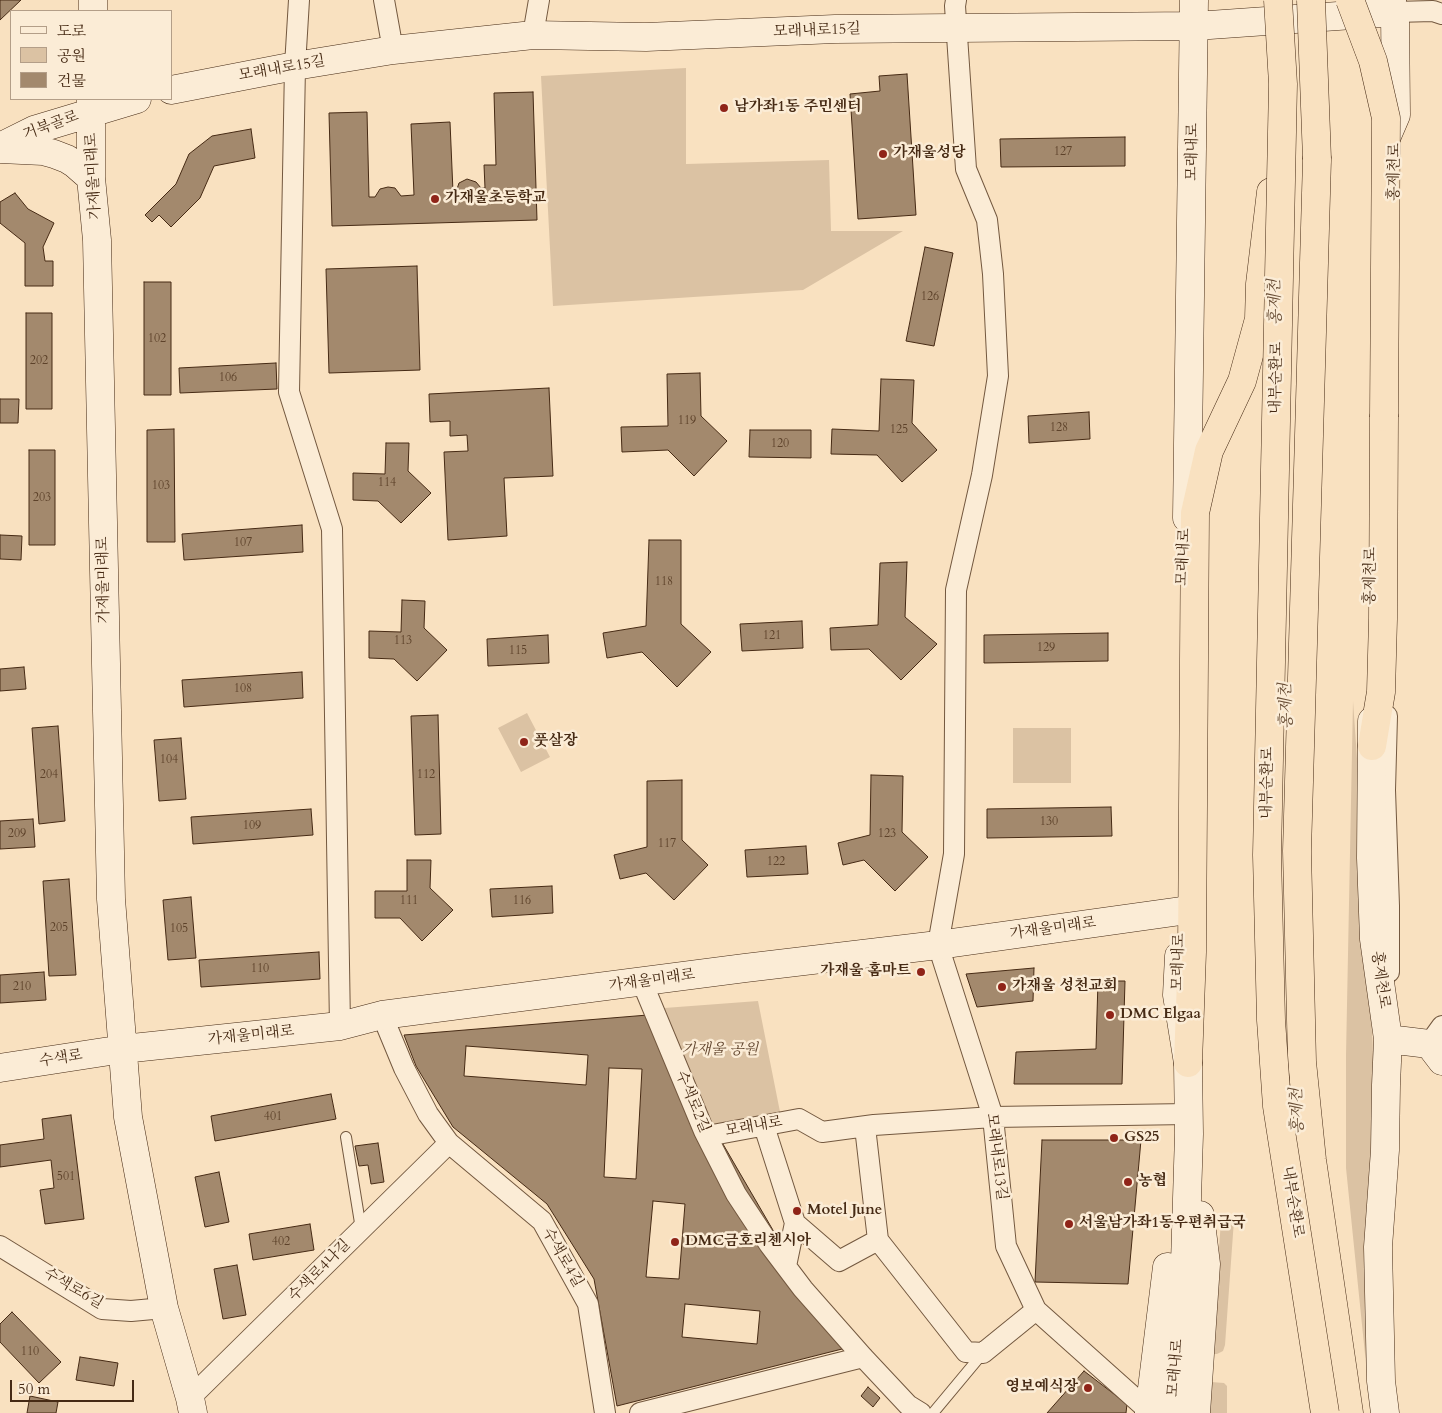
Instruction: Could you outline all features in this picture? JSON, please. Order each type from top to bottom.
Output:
[{"type":"highway","name":"내부순환로","points":[[1278,0],[1283,84],[1267,855],[1271,1020],[1277,1106],[1325,1413]]},
{"type":"highway","name":"내부순환로","points":[[1311,0],[1317,159],[1297,851],[1302,1062],[1312,1160],[1349,1413]]},
{"type":"highway","points":[[1360,7],[1386,118],[1383,619],[1381,692],[1372,746]]},
{"type":"highway","points":[[1188,1063],[1192,952],[1195,513],[1209,451],[1242,381],[1258,319],[1260,284],[1283,84]]},
{"type":"main road","name":"모래내로15길","points":[[172,90],[295,66],[393,50],[533,35],[646,36],[835,29],[957,28],[1195,13],[1241,23],[1360,7],[1396,6]]},
{"type":"main road","name":"홍제천로","points":[[1385,1413],[1381,1381],[1378,1247],[1385,1150],[1388,1039],[1374,939],[1371,858],[1371,625],[1375,164],[1396,115],[1396,6]]},
{"type":"main road","name":"모래내로","points":[[1189,1124],[1188,1063],[1177,995],[1181,911],[1182,582],[1188,490],[1195,13]]},
{"type":"main road","points":[[91,105],[129,100]]},
{"type":"main road","name":"가재울미래로","points":[[91,105],[91,178],[98,240],[111,899],[128,1116],[164,1308]]},
{"type":"main road","name":"거북골로","points":[[0,148],[34,130],[91,105]]},
{"type":"main road","points":[[0,148],[43,150],[67,159],[91,178]]},
{"type":"main road","name":"가재울미래로","points":[[123,1049],[340,1026],[382,1015],[938,945],[1181,911]]},
{"type":"main road","points":[[1388,1039],[1439,1043]]},
{"type":"main road","name":"수색로","points":[[0,1068],[123,1049]]},
{"type":"main road","points":[[1157,1412],[1167,1265],[1189,1124]]},
{"type":"main road","points":[[1189,1124],[1206,1264],[1196,1413]]},
{"type":"main road","points":[[164,1308],[192,1406]]},
{"type":"street","points":[[299,0],[295,66],[289,392],[332,529],[340,1026]]},
{"type":"street","points":[[384,0],[393,50]]},
{"type":"street","points":[[533,35],[539,0]]},
{"type":"street","points":[[938,945],[954,854],[956,590],[982,475],[998,376],[993,274],[987,220],[966,169],[956,0]]},
{"type":"street","points":[[1396,6],[1442,14]]},
{"type":"street","name":"홍제천로","points":[[1388,1039],[1389,906],[1385,790],[1390,635],[1389,520],[1393,395],[1396,115]]},
{"type":"street","name":"모래내로13길","points":[[938,945],[993,1117],[1006,1246],[1036,1310],[1157,1412]]},
{"type":"street","name":"수색로2길","points":[[642,982],[707,1136],[736,1194],[769,1244],[803,1289],[908,1405],[921,1413]]},
{"type":"street","name":"수색로4길","points":[[382,1015],[404,1068],[428,1114],[449,1143],[542,1221],[588,1304],[605,1413]]},
{"type":"street","name":"모래내로","points":[[707,1136],[799,1119],[822,1132],[993,1117],[1189,1124]]},
{"type":"street","points":[[764,1126],[796,1223],[839,1261],[878,1240]]},
{"type":"street","points":[[865,1127],[878,1240],[966,1352],[983,1353],[1036,1310]]},
{"type":"street","name":"수색로4나길","points":[[192,1406],[449,1143]]},
{"type":"street","points":[[786,1266],[796,1223]]},
{"type":"street","name":"수색로6길","points":[[0,1246],[102,1309],[131,1311],[164,1308]]},
{"type":"street","points":[[640,1413],[863,1357]]},
{"type":"lane","points":[[346,1137],[362,1230]]},
{"type":"lane","points":[[933,1413],[983,1353]]},
{"type":"green space","points":[[686,68],[686,164],[829,160],[831,231],[903,231],[803,290],[553,306],[541,76]]},
{"type":"green space","points":[[1353,701],[1374,1070],[1371,1413],[1346,1168],[1346,1055]]},
{"type":"green space","name":"풋살장","points":[[527,713],[550,757],[521,772],[498,728]]},
{"type":"green space","points":[[1013,728],[1071,728],[1071,783],[1013,783]]},
{"type":"green space","name":"가재울 공원","points":[[758,1001],[782,1122],[704,1131],[651,1009]]},
{"type":"green space","points":[[1234,1220],[1225,1345],[1223,1351],[1211,1354],[1221,1221]]},
{"type":"green space","points":[[1211,1382],[1224,1383],[1227,1386],[1227,1413],[1209,1413]]},
{"type":"building","points":[[0,0],[21,0],[10,10],[0,20]]},
{"type":"building","name":"가재울성당","points":[[907,74],[916,215],[858,219],[850,94],[880,91],[879,76]]},
{"type":"building","points":[[533,92],[537,220],[332,226],[329,113],[367,112],[369,197],[375,197],[380,189],[388,187],[395,188],[401,196],[414,195],[411,124],[450,122],[453,192],[456,192],[459,183],[467,179],[476,182],[481,188],[485,188],[484,165],[496,165],[494,93]]},
{"type":"building","points":[[251,129],[255,158],[214,166],[200,198],[171,227],[159,215],[152,222],[145,215],[176,184],[189,154],[212,136]]},
{"type":"building","points":[[1125,137],[1125,166],[1001,167],[1000,139]]},
{"type":"building","points":[[15,193],[28,209],[54,223],[43,247],[45,261],[53,261],[53,286],[25,286],[25,243],[0,223],[0,202]]},
{"type":"building","points":[[925,247],[953,253],[934,346],[906,341]]},
{"type":"building","points":[[417,266],[420,370],[329,373],[326,269]]},
{"type":"building","points":[[144,282],[171,282],[171,395],[144,395]]},
{"type":"building","points":[[26,313],[52,313],[52,409],[26,409]]},
{"type":"building","points":[[276,363],[277,389],[180,393],[179,368]]},
{"type":"building","points":[[700,373],[701,416],[727,441],[694,476],[668,450],[622,452],[621,427],[668,426],[667,374]]},
{"type":"building","points":[[881,379],[914,380],[912,423],[937,450],[902,482],[877,455],[831,454],[832,429],[879,431]]},
{"type":"building","points":[[549,388],[553,476],[504,478],[507,536],[448,540],[444,452],[468,451],[467,435],[450,436],[450,421],[430,422],[429,394]]},
{"type":"building","points":[[0,399],[19,399],[18,423],[0,423]]},
{"type":"building","points":[[1089,412],[1090,439],[1029,443],[1028,416]]},
{"type":"building","points":[[174,429],[175,542],[147,542],[147,430]]},
{"type":"building","points":[[750,430],[811,430],[811,458],[749,457]]},
{"type":"building","points":[[386,443],[409,443],[408,471],[431,493],[401,523],[378,501],[353,500],[353,473],[385,474]]},
{"type":"building","points":[[29,450],[55,450],[55,545],[29,545]]},
{"type":"building","points":[[302,525],[303,552],[184,560],[182,534]]},
{"type":"building","points":[[0,535],[22,536],[21,560],[0,559]]},
{"type":"building","points":[[649,540],[681,540],[681,624],[711,652],[677,687],[642,652],[607,658],[603,633],[646,626]]},
{"type":"building","points":[[907,562],[905,617],[937,644],[901,680],[869,649],[831,650],[830,628],[878,625],[880,563]]},
{"type":"building","points":[[402,600],[425,601],[424,628],[447,650],[417,681],[394,659],[369,658],[369,631],[401,632]]},
{"type":"building","points":[[802,621],[803,648],[742,651],[740,624]]},
{"type":"building","points":[[1108,633],[1108,661],[984,663],[984,635]]},
{"type":"building","points":[[548,635],[549,663],[488,666],[487,639]]},
{"type":"building","points":[[24,667],[26,689],[0,691],[0,669]]},
{"type":"building","points":[[302,672],[303,698],[184,707],[182,680]]},
{"type":"building","points":[[438,715],[441,834],[415,835],[411,716]]},
{"type":"building","points":[[58,726],[65,821],[39,824],[32,728]]},
{"type":"building","points":[[181,738],[186,799],[159,801],[154,740]]},
{"type":"building","points":[[871,775],[903,776],[902,832],[928,857],[895,891],[864,860],[843,865],[838,843],[870,835]]},
{"type":"building","points":[[682,780],[682,840],[708,865],[674,900],[646,873],[620,879],[614,855],[647,847],[647,781]]},
{"type":"building","points":[[1111,807],[1112,836],[987,838],[987,809]]},
{"type":"building","points":[[311,809],[313,835],[193,844],[191,817]]},
{"type":"building","points":[[33,819],[35,847],[0,849],[0,821]]},
{"type":"building","points":[[806,846],[808,874],[747,877],[745,850]]},
{"type":"building","points":[[407,860],[431,860],[430,888],[453,910],[422,941],[400,918],[375,918],[375,891],[407,891]]},
{"type":"building","points":[[69,879],[76,975],[49,976],[43,881]]},
{"type":"building","points":[[552,886],[553,913],[492,917],[490,889]]},
{"type":"building","points":[[191,897],[196,958],[168,960],[163,900]]},
{"type":"building","points":[[319,952],[320,979],[201,987],[199,960]]},
{"type":"building","name":"가재울 성천교회","points":[[1034,968],[1033,1001],[977,1007],[966,974]]},
{"type":"building","points":[[44,972],[46,1000],[0,1003],[0,975]]},
{"type":"building","name":"DMC Elgaa","points":[[1098,981],[1125,981],[1122,1084],[1014,1084],[1016,1052],[1096,1049]]},
{"type":"building","name":"DMC금호리첸시아","points":[[648,1015],[842,1349],[617,1406],[594,1279],[547,1204],[453,1127],[416,1066],[404,1035]]},
{"type":"building","points":[[466,1046],[588,1055],[586,1085],[464,1076]]},
{"type":"building","points":[[609,1068],[642,1069],[636,1179],[604,1177]]},
{"type":"building","points":[[331,1094],[336,1119],[215,1141],[211,1116]]},
{"type":"building","points":[[71,1115],[84,1219],[45,1224],[40,1190],[54,1188],[51,1160],[0,1167],[0,1145],[44,1139],[42,1119]]},
{"type":"building","points":[[1042,1140],[1141,1140],[1128,1284],[1035,1282]]},
{"type":"building","points":[[378,1143],[384,1182],[371,1184],[368,1165],[359,1166],[355,1146]]},
{"type":"building","points":[[219,1172],[229,1222],[205,1227],[195,1177]]},
{"type":"building","points":[[653,1201],[685,1204],[679,1279],[646,1277]]},
{"type":"building","points":[[310,1224],[314,1250],[253,1260],[249,1234]]},
{"type":"building","points":[[237,1265],[246,1315],[223,1319],[214,1269]]},
{"type":"building","points":[[685,1304],[760,1311],[757,1344],[682,1337]]},
{"type":"building","points":[[12,1312],[61,1362],[39,1383],[0,1342],[0,1324]]},
{"type":"building","points":[[80,1357],[118,1363],[114,1386],[76,1380]]},
{"type":"building","name":"영보예식장","points":[[1084,1371],[1127,1404],[1126,1413],[1047,1413]]},
{"type":"building","points":[[868,1387],[880,1398],[873,1407],[861,1396]]},
{"type":"building","points":[[30,1396],[58,1402],[56,1413],[27,1413]]},
{"type":"place","name":"남가좌1동 주민센터","points":[[724,108]]},
{"type":"place","name":"가재울성당","points":[[883,154]]},
{"type":"place","name":"가재울초등학교","points":[[435,199]]},
{"type":"place","name":"풋살장","points":[[524,742]]},
{"type":"place","name":"가재울 홈마트","points":[[921,972]]},
{"type":"place","name":"가재울 성천교회","points":[[1002,987]]},
{"type":"place","name":"DMC Elgaa","points":[[1110,1015]]},
{"type":"place","name":"GS25","points":[[1114,1138]]},
{"type":"place","name":"농협","points":[[1128,1182]]},
{"type":"place","name":"Motel June","points":[[797,1211]]},
{"type":"place","name":"서울남가좌1동우편취급국","points":[[1069,1224]]},
{"type":"place","name":"DMC금호리첸시아","points":[[675,1242]]},
{"type":"place","name":"영보예식장","points":[[1088,1388]]},
{"type":"water label","name":"홍제천","points":[[1276,302]]},
{"type":"water label","name":"홍제천","points":[[1287,706]]},
{"type":"water label","name":"홍제천","points":[[1298,1111]]}]
